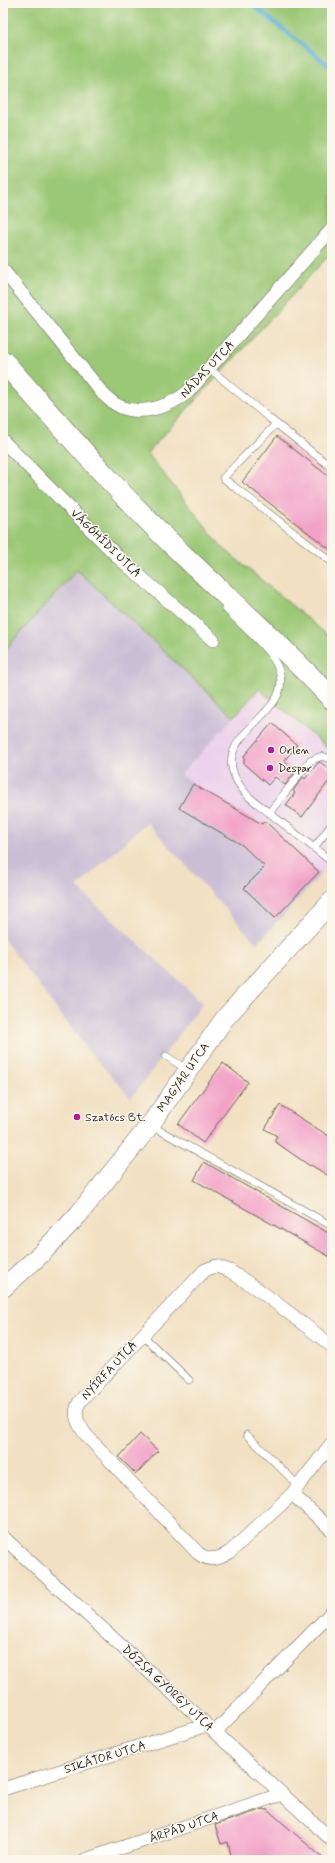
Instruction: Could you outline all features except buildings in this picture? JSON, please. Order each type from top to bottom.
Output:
[{"type":"main road","points":[[3,361],[94,463],[179,551],[304,668],[332,699]]},
{"type":"main road","points":[[304,668],[332,690]]},
{"type":"street","name":"NÁDAS UTCA","points":[[3,270],[94,384],[119,407],[135,410],[160,408],[170,404],[188,392],[210,369],[332,229]]},
{"type":"street","name":"VÁGÓHÍDI UTCA","points":[[3,441],[118,557],[213,640]]},
{"type":"street","name":"MAGYAR UTCA","points":[[3,1288],[62,1233],[150,1125],[230,1012],[332,900]]},
{"type":"street","name":"NYÍRFA UTCA","points":[[332,1346],[244,1280],[230,1271],[216,1266],[205,1270],[80,1401],[77,1406],[76,1418],[79,1426],[86,1435],[182,1537],[203,1557],[214,1559],[230,1552],[296,1490],[332,1443]]},
{"type":"street","points":[[296,1490],[332,1530]]},
{"type":"street","name":"DÓZSA GYÖRGY UTCA","points":[[3,1537],[332,1840]]},
{"type":"street","name":"SIKÁTOR UTCA","points":[[3,1789],[211,1728],[332,1612]]},
{"type":"street","name":"ÁRPÁD UTCA","points":[[85,1860],[282,1794]]},
{"type":"lane","points":[[210,369],[332,468]]},
{"type":"lane","points":[[276,424],[223,478],[332,562]]},
{"type":"lane","points":[[179,551],[204,585]]},
{"type":"lane","points":[[218,601],[271,654],[280,671],[281,682],[277,698],[238,743],[231,756],[234,776],[241,789],[269,813],[332,862]]},
{"type":"lane","points":[[269,813],[310,762],[322,756],[332,760]]},
{"type":"lane","points":[[314,848],[332,824]]},
{"type":"lane","points":[[166,1056],[188,1070]]},
{"type":"lane","points":[[150,1125],[332,1226]]},
{"type":"lane","points":[[142,1335],[189,1380]]},
{"type":"lane","points":[[247,1435],[296,1490]]},
{"type":"shaded area","points":[[77,570],[234,717],[181,774],[193,784],[258,822],[262,824],[265,821],[321,874],[257,944],[147,822],[77,887],[203,1003],[131,1098],[86,1048],[3,938],[3,652]]},
{"type":"shaded area","points":[[259,689],[332,752],[332,861],[321,874],[266,821],[262,824],[258,822],[193,784],[181,774]]},
{"type":"green space","points":[[3,3],[332,3],[332,252],[147,453],[223,548],[332,639],[332,752],[259,689],[234,717],[77,570],[3,652]]},
{"type":"waterway","points":[[250,3],[332,68]]},
{"type":"place","name":"Orlen","points":[[271,750]]},
{"type":"place","name":"Despar","points":[[270,768]]},
{"type":"place","name":"Szatócs Bt.","points":[[77,1117]]}]
